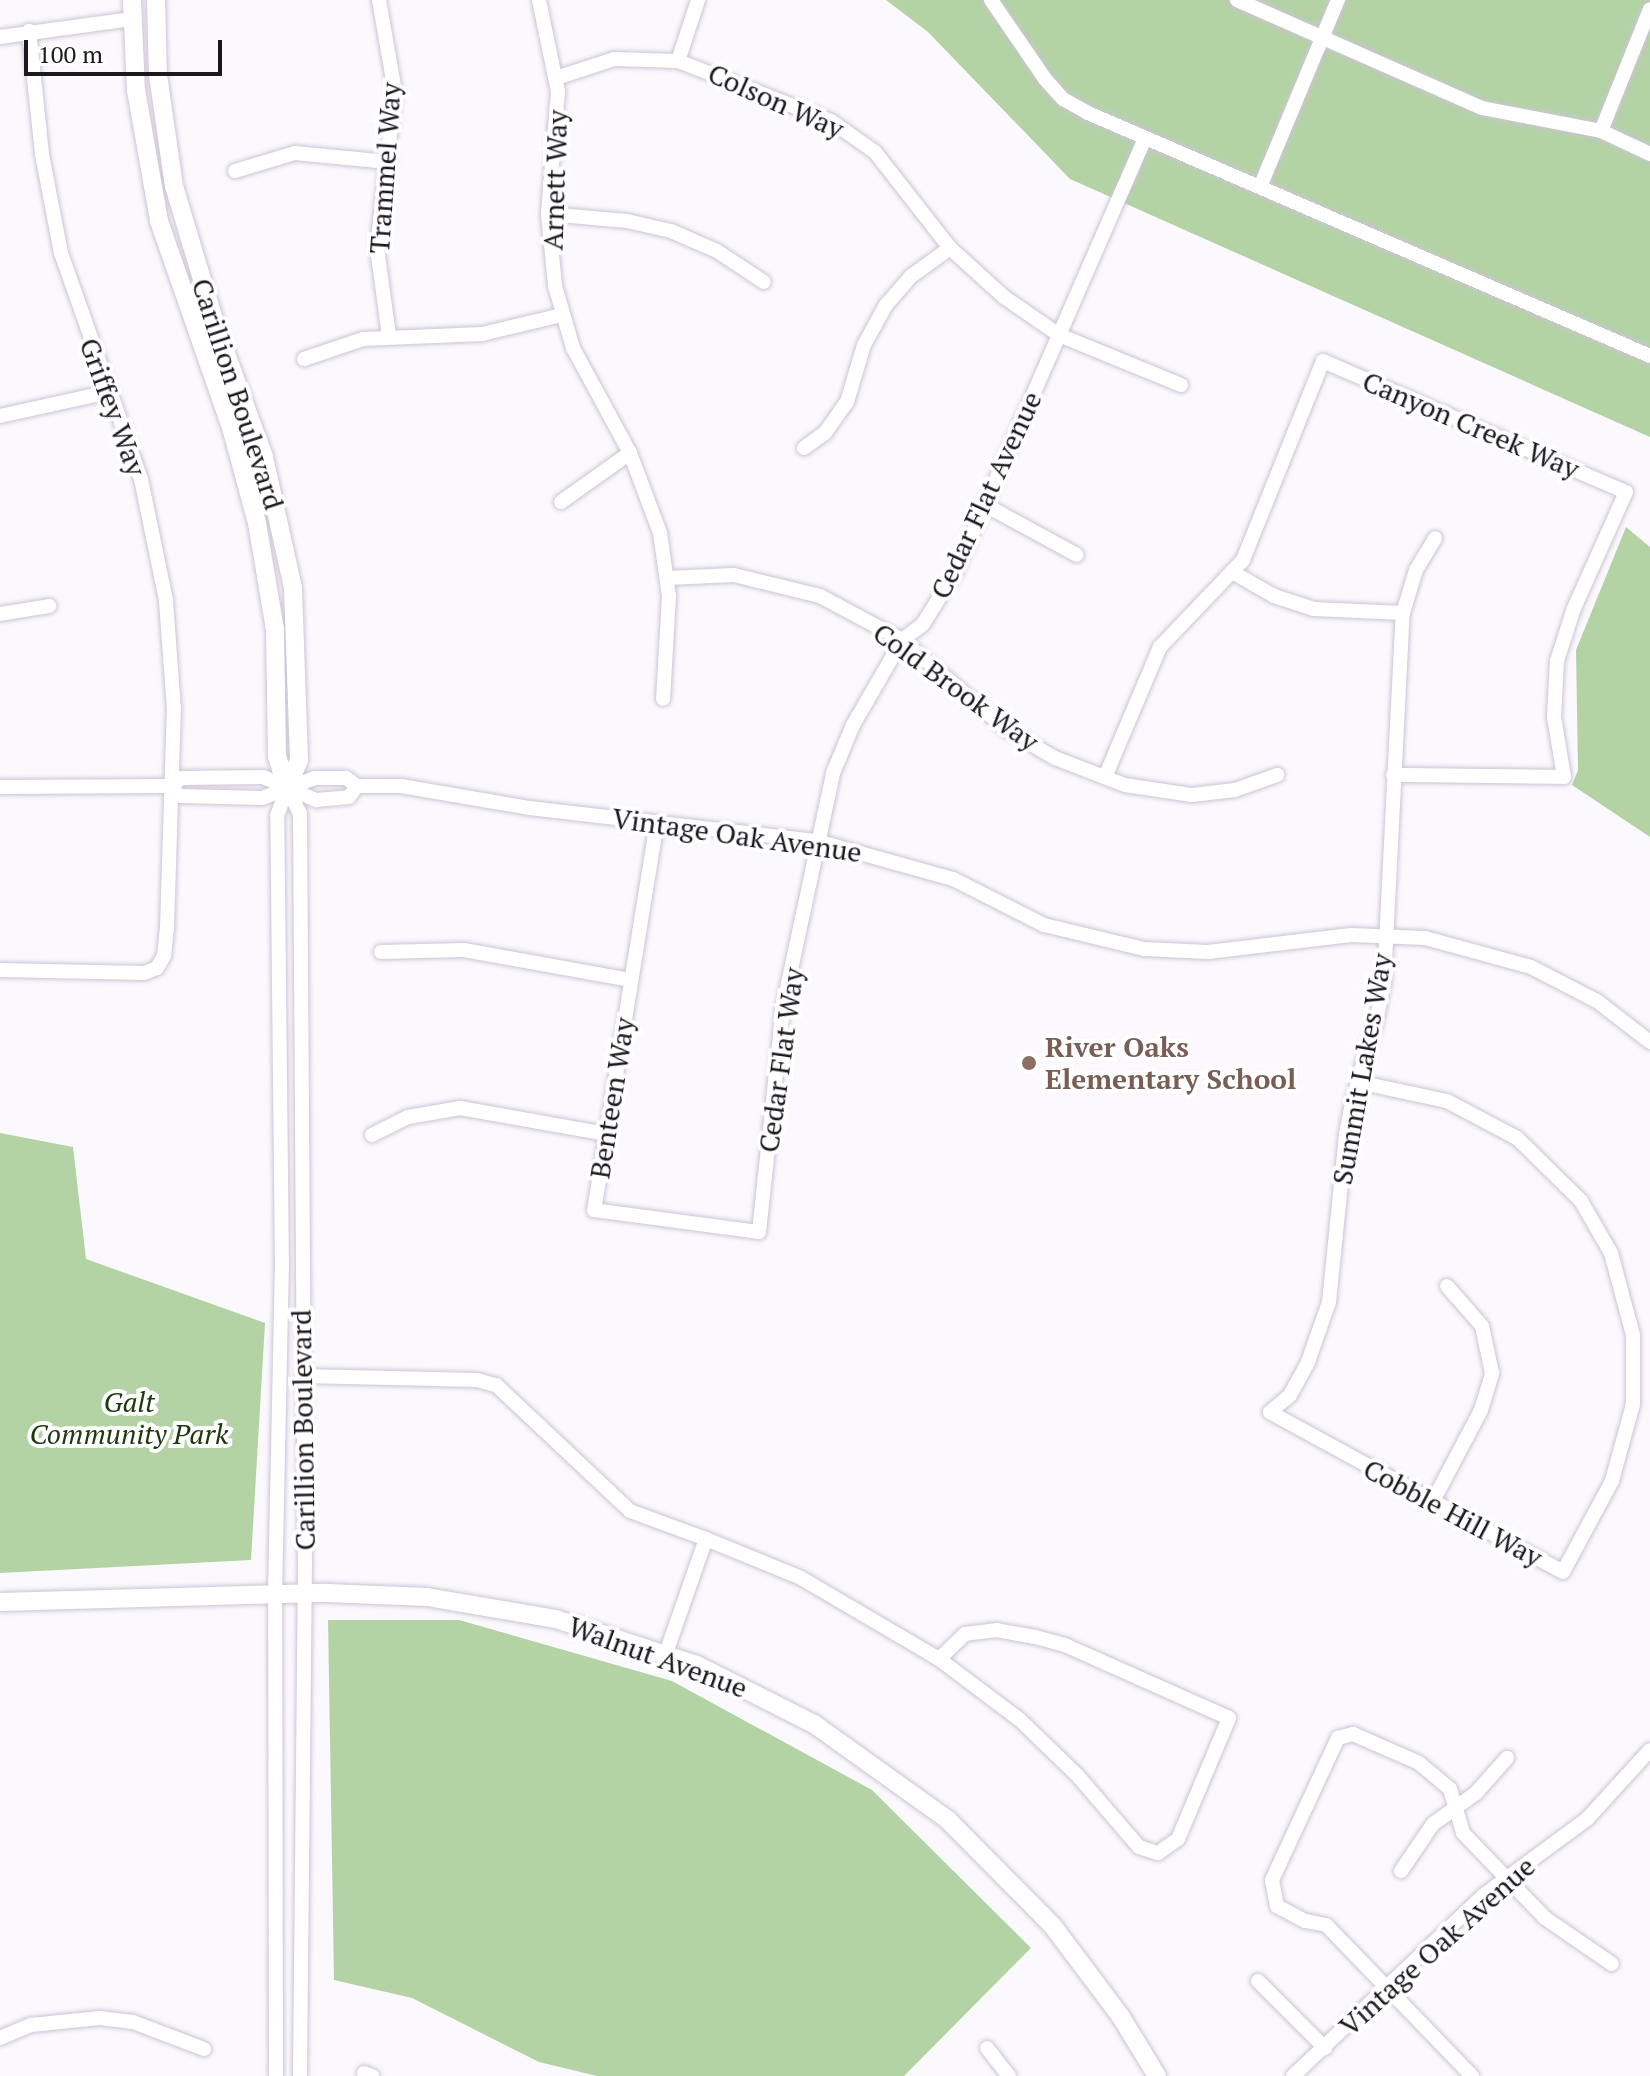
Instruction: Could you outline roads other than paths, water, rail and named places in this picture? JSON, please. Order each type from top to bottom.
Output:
[{"type":"street","name":"Carillion Boulevard","points":[[132,0],[141,133],[159,221],[232,431],[257,523],[275,629],[277,756],[287,788],[300,813],[305,1594],[300,2076]]},
{"type":"street","name":"Carillion Boulevard","points":[[156,0],[158,75],[174,186],[207,300],[264,457],[293,588],[299,760],[277,816],[282,1269],[275,1595],[276,2076]]},
{"type":"street","name":"Trammel Way","points":[[379,0],[395,92],[377,248],[389,336]]},
{"type":"street","name":"Arnett Way","points":[[539,0],[556,78],[558,119],[548,214],[562,315],[586,378],[630,453],[655,513],[667,578],[663,699]]},
{"type":"street","points":[[678,61],[698,0]]},
{"type":"street","points":[[991,0],[1063,99],[1145,138],[1650,356]]},
{"type":"street","points":[[1237,0],[1482,108],[1601,131],[1650,154]]},
{"type":"street","points":[[1260,187],[1338,0]]},
{"type":"street","points":[[1601,131],[1650,9]]},
{"type":"street","points":[[0,37],[132,19]]},
{"type":"street","name":"Griffey Way","points":[[0,970],[144,973],[157,968],[164,956],[167,928],[174,710],[166,600],[144,490],[78,312],[50,205],[29,31]]},
{"type":"street","name":"Colson Way","points":[[556,78],[614,59],[678,61],[809,110],[851,133],[896,174],[950,248],[1004,297],[1059,335],[1181,385]]},
{"type":"street","name":"Cedar Flat Avenue","points":[[817,841],[842,748],[902,640],[923,624],[987,506],[1145,138]]},
{"type":"street","points":[[235,171],[295,153],[389,162]]},
{"type":"street","points":[[548,214],[627,221],[671,231],[717,251],[764,282]]},
{"type":"street","points":[[804,448],[825,433],[847,402],[864,345],[886,305],[910,277],[950,248]]},
{"type":"street","points":[[304,359],[389,336],[482,334],[562,315]]},
{"type":"street","name":"Canyon Creek Way","points":[[1105,777],[1160,647],[1234,573],[1323,361],[1626,492],[1574,608],[1557,661],[1554,717],[1564,777],[1393,775]]},
{"type":"street","points":[[0,416],[109,392]]},
{"type":"street","points":[[561,502],[630,453]]},
{"type":"street","points":[[987,506],[1077,555]]},
{"type":"street","name":"Summit Lakes Way","points":[[1270,1412],[1290,1395],[1308,1362],[1329,1302],[1342,1168],[1358,1082],[1380,1004],[1403,613],[1416,570],[1435,538]]},
{"type":"street","points":[[1234,573],[1274,596],[1314,609],[1403,613]]},
{"type":"street","name":"Cold Brook Way","points":[[667,578],[734,575],[794,586],[902,640],[1007,730],[1055,758],[1150,792],[1192,795],[1235,790],[1277,775]]},
{"type":"street","points":[[0,614],[49,606]]},
{"type":"street","points":[[0,787],[170,786],[182,778],[263,777],[287,788]]},
{"type":"street","name":"Vintage Oak Avenue","points":[[287,788],[315,778],[346,778],[357,786],[401,786],[817,841],[926,870],[1040,924],[1105,943],[1208,952],[1386,935],[1461,944],[1531,967],[1597,1001],[1650,1042]]},
{"type":"street","name":"Vintage Oak Avenue","points":[[287,788],[316,800],[349,797],[357,786]]},
{"type":"street","name":"Benteen Way","points":[[657,822],[594,1210],[759,1232]]},
{"type":"street","name":"Cedar Flat Way","points":[[759,1232],[783,1007],[817,841]]},
{"type":"street","points":[[381,952],[464,950],[631,980]]},
{"type":"street","name":"Cobble Hill Way","points":[[1270,1412],[1563,1572],[1612,1481],[1634,1394],[1633,1335],[1621,1281],[1597,1226],[1559,1174],[1517,1138],[1470,1110],[1419,1092],[1358,1082]]},
{"type":"street","points":[[372,1135],[408,1117],[460,1108],[606,1134]]},
{"type":"street","points":[[1432,1503],[1481,1410],[1492,1373],[1482,1326],[1447,1286]]},
{"type":"street","points":[[303,1376],[477,1380],[496,1385],[630,1511],[801,1578],[939,1659],[1029,1729],[1077,1775],[1139,1847],[1158,1853],[1178,1839],[1229,1718],[1065,1645],[1035,1637],[997,1630],[965,1634],[939,1659]]},
{"type":"street","points":[[1634,1394],[1650,1396]]},
{"type":"street","points":[[666,1653],[706,1539]]},
{"type":"street","name":"Walnut Avenue","points":[[0,1602],[305,1594],[400,1595],[492,1606],[556,1619],[666,1653],[814,1724],[948,1820],[1052,1925],[1121,2017],[1157,2076]]},
{"type":"street","points":[[1472,2076],[1326,1925],[1305,1921],[1277,1906],[1272,1880],[1338,1738],[1353,1734],[1419,1763],[1450,1789],[1463,1833],[1508,1876],[1545,1918],[1612,1964]]},
{"type":"street","name":"Vintage Oak Avenue","points":[[1293,2076],[1508,1876],[1587,1819],[1650,1750]]},
{"type":"street","points":[[1401,1871],[1433,1824],[1455,1804],[1476,1793],[1507,1758]]},
{"type":"street","points":[[1258,1981],[1325,2048]]},
{"type":"street","points":[[0,2038],[31,2025],[100,2018],[133,2022],[204,2049]]},
{"type":"street","points":[[987,2048],[1009,2076]]},
{"type":"place","name":"River Oaks Elementary School","points":[[1029,1063]]},
{"type":"park label","name":"Galt Community Park","points":[[129,1418]]}]
